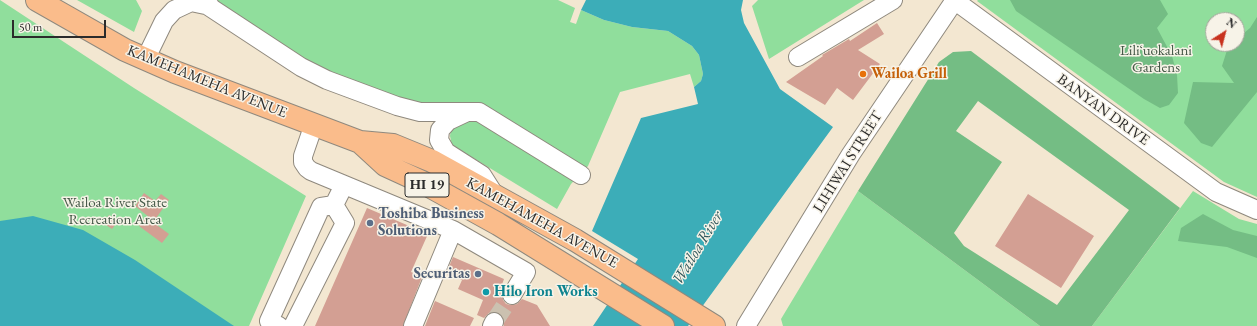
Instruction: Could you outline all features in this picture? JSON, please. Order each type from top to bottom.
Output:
[{"type":"main road","name":"KAMEHAMEHA AVENUE","points":[[38,0],[102,38],[145,60],[360,142],[393,146],[432,161],[621,267],[709,322]]},
{"type":"main road","name":"KAMEHAMEHA AVENUE","points":[[360,142],[385,165],[422,182],[491,220],[663,326]]},
{"type":"street","points":[[798,57],[893,0]]},
{"type":"street","name":"BANYAN DRIVE","points":[[954,0],[1216,192],[1257,210]]},
{"type":"street","name":"LIHIWAI STREET","points":[[746,326],[851,154],[954,0]]},
{"type":"street","points":[[145,60],[164,21],[174,10],[191,2],[205,3],[301,67],[327,80],[397,106],[420,112],[479,112],[581,175]]},
{"type":"street","points":[[468,111],[448,121],[440,130],[439,140],[446,152],[482,175],[496,197]]},
{"type":"street","points":[[314,124],[303,156],[303,162],[311,172],[453,230],[526,272],[512,295]]},
{"type":"street","points":[[279,326],[269,321],[321,207],[334,204],[344,185]]},
{"type":"street","points":[[293,326],[345,223],[334,204]]},
{"type":"street","points":[[413,326],[453,230]]},
{"type":"green space","name":"Wailoa River State Recreation Area","points":[[0,0],[134,88],[306,196],[249,326],[0,326]]},
{"type":"green space","points":[[77,0],[136,0],[142,11],[134,32]]},
{"type":"green space","points":[[213,0],[558,0],[575,8],[570,22],[576,24],[581,10],[604,20],[632,27],[668,31],[692,46],[699,55],[703,74],[701,81],[694,87],[690,74],[620,92],[588,166],[571,184],[557,209],[452,145],[450,136],[451,129],[399,101],[358,85],[294,53]]},
{"type":"green space","points":[[758,0],[864,0],[769,59],[752,6]]},
{"type":"green space","points":[[1010,0],[1160,0],[1168,14],[1157,28],[1172,56],[1177,75],[1178,93],[1169,105],[1160,108],[1144,99],[1016,11]]},
{"type":"green space","name":"Liliʻuokalani Gardens","points":[[1257,0],[1257,197],[1224,182],[977,1]]},
{"type":"green space","points":[[1257,17],[1257,92],[1212,147],[1201,143],[1184,123],[1193,82],[1234,83],[1222,66],[1226,52],[1245,52],[1245,32],[1250,28]]},
{"type":"green space","points":[[971,51],[1180,208],[1092,326],[1040,326],[858,191],[939,62],[953,52]],"holes":[[[978,101],[1129,210],[1057,305],[964,246],[954,233],[1002,162],[956,131]]]},
{"type":"green space","points":[[858,191],[1040,326],[783,326],[781,319]]},
{"type":"green space","points":[[1193,191],[1239,219],[1257,224],[1257,326],[1092,326]]},
{"type":"green space","points":[[1203,214],[1233,230],[1257,236],[1257,258],[1227,247],[1178,241],[1181,228]]},
{"type":"water","name":"Wailoa River","points":[[586,0],[743,0],[741,10],[744,23],[780,89],[833,127],[688,326],[593,326],[638,259],[592,231],[641,118],[698,104],[694,87],[701,81],[703,74],[699,55],[692,46],[668,31],[632,27],[604,20],[581,10]]},
{"type":"water","points":[[33,216],[83,230],[135,260],[234,326],[0,326],[0,221]]},
{"type":"building","points":[[877,23],[884,34],[858,50],[880,64],[853,100],[837,88],[825,105],[786,82],[823,56],[822,55],[849,39],[850,41]]},
{"type":"building","points":[[144,193],[155,201],[161,194],[169,200],[154,221],[135,206]]},
{"type":"building","points":[[1028,194],[1094,236],[1061,288],[995,246]]},
{"type":"building","points":[[367,208],[428,234],[411,272],[422,277],[403,326],[315,326]]},
{"type":"building","points":[[109,215],[118,221],[112,229],[103,223]]},
{"type":"building","points":[[146,217],[169,234],[162,243],[139,226]]},
{"type":"building","name":"Hilo Iron Works","points":[[453,257],[504,279],[500,290],[503,291],[503,300],[506,304],[517,304],[522,299],[537,305],[550,326],[504,326],[503,317],[498,312],[489,313],[484,318],[477,315],[483,300],[458,289],[462,280],[446,274]]},
{"type":"building","points":[[435,301],[474,318],[470,326],[425,326]]},
{"type":"tunnel","points":[[494,322],[512,295]]},
{"type":"place","name":"Wailoa Grill","points":[[863,74]]},
{"type":"place","name":"Toshiba Business Solutions","points":[[370,223]]},
{"type":"place","name":"Securitas","points":[[478,274]]},
{"type":"place","name":"Hilo Iron Works","points":[[486,292]]}]
